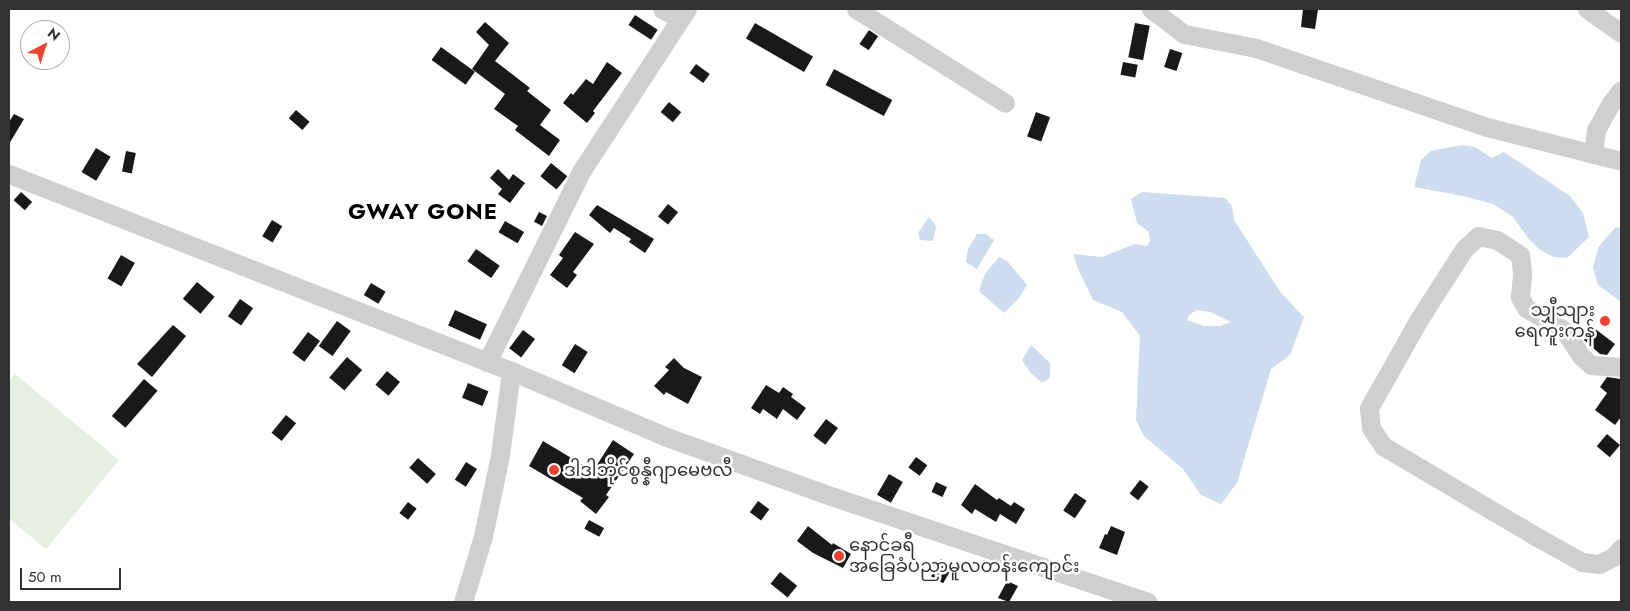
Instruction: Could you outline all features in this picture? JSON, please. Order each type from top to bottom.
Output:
[{"type":"street","points":[[487,362],[582,170],[683,13],[662,9]]},
{"type":"street","points":[[856,9],[1005,103]]},
{"type":"street","points":[[1587,9],[1621,33]]},
{"type":"street","points":[[1157,11],[1184,34],[1256,48],[1488,127],[1621,161]]},
{"type":"street","points":[[1593,154],[1596,130],[1611,103],[1621,90]]},
{"type":"street","points":[[9,174],[512,371],[664,436],[822,493],[1147,602]]},
{"type":"street","points":[[1621,368],[1591,364],[1581,356],[1565,331],[1526,308],[1520,297],[1522,273],[1520,255],[1497,240],[1478,236],[1464,249],[1418,321],[1369,408],[1371,428],[1384,446],[1537,537],[1582,562],[1599,564],[1613,557],[1621,548]]},
{"type":"street","points":[[463,602],[483,536],[495,482],[512,371]]},
{"type":"shaded area","points":[[15,374],[119,460],[46,549],[9,519],[9,382]]},
{"type":"water","points":[[1462,145],[1475,147],[1492,158],[1504,152],[1570,196],[1583,213],[1589,237],[1567,258],[1554,257],[1540,250],[1528,238],[1513,217],[1493,204],[1463,196],[1414,187],[1421,160],[1431,151]]},
{"type":"water","points":[[1142,192],[1225,198],[1232,206],[1234,220],[1281,293],[1304,317],[1290,355],[1271,369],[1237,483],[1221,504],[1201,495],[1183,469],[1144,436],[1136,420],[1140,336],[1122,312],[1093,300],[1073,254],[1102,257],[1135,244],[1147,246],[1150,241],[1149,232],[1137,223],[1131,199]],"holes":[[[1197,310],[1210,312],[1231,322],[1220,326],[1204,326],[1187,320],[1189,315]]]},
{"type":"water","points":[[929,217],[936,226],[933,241],[920,240],[918,233]]},
{"type":"water","points":[[1621,227],[1621,302],[1598,285],[1593,267],[1599,246],[1615,228]]},
{"type":"water","points":[[977,234],[986,234],[994,240],[977,269],[966,262],[968,249]]},
{"type":"water","points":[[999,257],[1007,261],[1027,285],[1019,298],[1004,313],[979,291],[985,274]]},
{"type":"water","points":[[1031,345],[1050,363],[1050,378],[1042,383],[1030,372],[1022,360]]},
{"type":"building","points":[[1303,9],[1318,9],[1315,29],[1301,27]]},
{"type":"building","points":[[635,15],[658,30],[651,40],[628,25]]},
{"type":"building","points":[[485,22],[509,43],[495,61],[530,88],[527,91],[551,110],[540,125],[560,140],[549,156],[515,130],[518,126],[494,109],[505,94],[472,69],[489,45],[476,32]]},
{"type":"building","points":[[755,23],[813,56],[804,72],[746,39]]},
{"type":"building","points":[[1135,23],[1150,26],[1143,60],[1128,57]]},
{"type":"building","points":[[869,30],[878,36],[869,50],[859,44]]},
{"type":"building","points":[[441,47],[475,72],[466,85],[432,60]]},
{"type":"building","points":[[1170,49],[1182,53],[1176,71],[1164,67]]},
{"type":"building","points":[[607,62],[622,73],[593,111],[595,113],[587,123],[563,103],[571,93],[573,95],[586,79],[593,84]]},
{"type":"building","points":[[1123,62],[1138,65],[1135,78],[1121,75]]},
{"type":"building","points":[[696,64],[710,74],[703,83],[690,73]]},
{"type":"building","points":[[834,69],[892,100],[884,116],[826,85]]},
{"type":"building","points":[[669,102],[681,112],[673,122],[661,112]]},
{"type":"building","points":[[296,110],[310,122],[302,130],[289,118]]},
{"type":"building","points":[[1036,112],[1050,117],[1041,142],[1027,136]]},
{"type":"building","points":[[14,114],[24,119],[9,144],[9,122]]},
{"type":"building","points":[[96,148],[111,157],[96,181],[82,172]]},
{"type":"building","points":[[126,151],[136,153],[132,174],[122,172]]},
{"type":"building","points":[[551,163],[567,176],[557,189],[540,176]]},
{"type":"building","points":[[498,169],[509,180],[513,174],[525,183],[510,203],[498,194],[502,189],[490,178]]},
{"type":"building","points":[[21,192],[32,202],[25,210],[14,200]]},
{"type":"building","points":[[668,204],[678,212],[668,225],[658,216]]},
{"type":"building","points":[[597,205],[654,239],[645,253],[629,242],[631,239],[614,228],[610,233],[589,215]]},
{"type":"building","points":[[539,212],[547,216],[542,226],[534,222]]},
{"type":"building","points":[[272,220],[282,226],[273,242],[262,236]]},
{"type":"building","points":[[505,221],[524,232],[518,243],[498,232]]},
{"type":"building","points":[[575,232],[594,244],[573,272],[577,275],[567,288],[550,275],[563,258],[559,255]]},
{"type":"building","points":[[476,249],[500,266],[491,278],[467,261]]},
{"type":"building","points":[[121,255],[135,263],[121,286],[108,278]]},
{"type":"building","points":[[197,282],[215,297],[200,314],[183,299]]},
{"type":"building","points":[[371,283],[386,292],[378,304],[364,295]]},
{"type":"building","points":[[240,299],[253,308],[241,325],[228,316]]},
{"type":"building","points":[[455,310],[487,324],[480,340],[448,326]]},
{"type":"building","points":[[337,321],[351,331],[333,356],[319,346]]},
{"type":"building","points":[[173,325],[186,336],[152,377],[137,364]]},
{"type":"building","points":[[1594,328],[1615,344],[1607,355],[1600,354],[1584,340]]},
{"type":"building","points":[[523,330],[535,339],[521,357],[509,348]]},
{"type":"building","points":[[308,332],[320,341],[304,362],[292,353]]},
{"type":"building","points":[[575,344],[588,352],[574,373],[562,365]]},
{"type":"building","points":[[347,357],[362,370],[344,390],[329,377]]},
{"type":"building","points":[[674,358],[684,368],[702,377],[688,404],[666,392],[664,395],[654,386],[669,370],[665,367]]},
{"type":"building","points":[[387,371],[400,382],[388,396],[375,385]]},
{"type":"building","points":[[1607,377],[1621,379],[1621,417],[1615,425],[1595,410],[1607,393],[1600,387]]},
{"type":"building","points":[[144,379],[158,391],[125,428],[112,416]]},
{"type":"building","points":[[468,383],[488,391],[482,406],[462,398]]},
{"type":"building","points":[[766,385],[779,393],[783,387],[793,394],[791,397],[806,408],[797,420],[783,409],[777,419],[763,409],[760,414],[751,408]]},
{"type":"building","points":[[286,415],[296,423],[282,441],[272,433]]},
{"type":"building","points":[[826,419],[838,428],[825,445],[813,436]]},
{"type":"building","points":[[1607,434],[1620,445],[1610,457],[1597,446]]},
{"type":"building","points":[[613,440],[634,454],[606,495],[609,497],[596,514],[580,501],[583,498],[529,466],[543,441],[593,471]]},
{"type":"building","points":[[916,457],[927,465],[920,476],[908,468]]},
{"type":"building","points":[[418,458],[436,474],[427,484],[409,468]]},
{"type":"building","points":[[466,462],[477,469],[466,487],[455,480]]},
{"type":"building","points":[[889,474],[903,482],[891,503],[877,495]]},
{"type":"building","points":[[1140,480],[1149,487],[1138,500],[1130,493]]},
{"type":"building","points":[[936,482],[947,487],[942,497],[932,492]]},
{"type":"building","points":[[975,484],[997,500],[999,498],[1011,506],[1014,502],[1025,509],[1016,524],[1000,514],[996,522],[975,509],[972,514],[961,505]]},
{"type":"building","points":[[1075,493],[1087,501],[1075,518],[1063,510]]},
{"type":"building","points":[[758,501],[769,509],[761,521],[750,512]]},
{"type":"building","points":[[408,502],[417,509],[408,520],[399,513]]},
{"type":"building","points":[[589,520],[604,528],[599,537],[584,529]]},
{"type":"building","points":[[808,526],[832,545],[833,543],[851,554],[843,568],[813,553],[797,541]]},
{"type":"building","points":[[1111,526],[1125,532],[1117,555],[1099,548]]},
{"type":"building","points":[[941,559],[953,566],[943,583],[931,576]]},
{"type":"building","points":[[780,572],[797,586],[788,598],[771,584]]},
{"type":"building","points":[[1007,581],[1018,586],[1009,602],[998,598]]},
{"type":"place","name":"သျှီသျား ရေကူးကန်","points":[[1605,321]]},
{"type":"place","name":"ဒါဒါဘိုင်စွန္နီဂျာမေဗလီ","points":[[554,470]]},
{"type":"place","name":"နောင်ခရီ အခြေခံပညာမူလတန်းကျောင်း","points":[[839,556]]},
{"type":"district","name":"GWAY GONE","points":[[423,212]]}]
